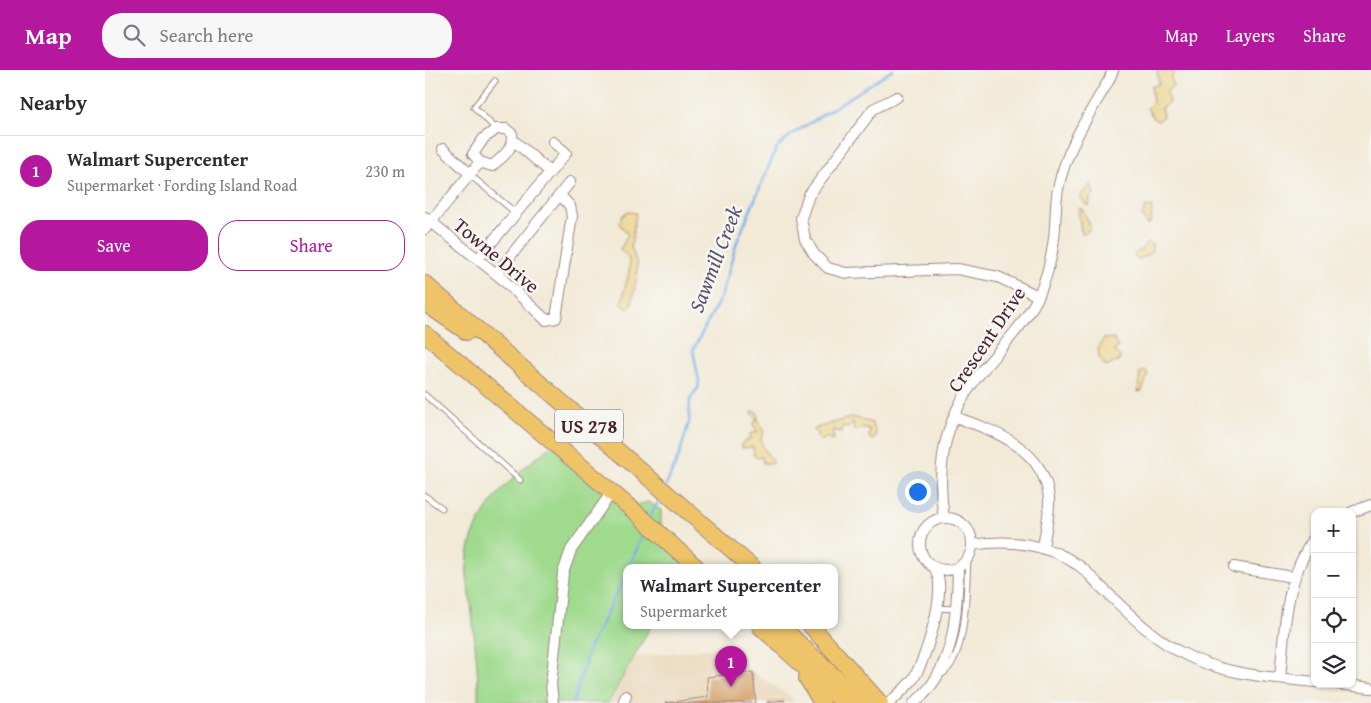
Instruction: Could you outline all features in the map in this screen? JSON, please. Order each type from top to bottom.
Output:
[{"type":"highway","name":"US 278","points":[[425,284],[748,564]]},
{"type":"highway","points":[[425,303],[535,379]]},
{"type":"highway","name":"US 278","points":[[425,334],[612,492],[693,564]]},
{"type":"highway","points":[[763,629],[844,703]]},
{"type":"highway","points":[[782,629],[862,703]]},
{"type":"highway","points":[[814,629],[880,703]]},
{"type":"highway","points":[[783,647],[810,682],[822,703]]},
{"type":"street","name":"Crescent Drive","points":[[944,518],[940,490],[940,465],[947,436],[973,383],[1025,318],[1038,296],[1054,240],[1059,189],[1077,135],[1113,70]]},
{"type":"street","points":[[897,97],[873,109],[809,195],[801,218],[805,238],[814,254],[828,268],[846,272],[877,273],[957,269],[998,277],[1038,296]]},
{"type":"street","points":[[497,129],[506,129],[512,134],[513,140],[508,152],[492,166],[480,162],[473,154],[484,138],[497,129]]},
{"type":"street","points":[[513,140],[550,172]]},
{"type":"street","points":[[478,259],[566,153],[553,142]]},
{"type":"street","points":[[443,150],[470,174]]},
{"type":"street","points":[[427,223],[480,162]]},
{"type":"street","points":[[495,274],[570,182]]},
{"type":"street","name":"Towne Drive","points":[[427,223],[478,259],[546,320],[556,318],[572,216],[570,206],[559,195]]},
{"type":"street","points":[[955,418],[987,428],[1019,445],[1041,473],[1049,497],[1043,548]]},
{"type":"street","points":[[553,703],[551,684],[563,573],[571,550],[612,492]]},
{"type":"street","points":[[1356,511],[1371,505]]},
{"type":"street","points":[[889,703],[904,690],[914,677],[931,635],[939,582],[935,568],[922,556],[920,539],[928,524],[944,518],[953,519],[967,528],[972,545],[967,560],[958,569],[956,609],[949,647],[936,678],[924,695],[914,703]]},
{"type":"street","points":[[972,545],[1011,542],[1043,548],[1078,564],[1142,626],[1159,640],[1182,654],[1233,672],[1311,682]]},
{"type":"street","points":[[1280,678],[1293,576],[1303,554],[1311,543]]},
{"type":"street","points":[[1234,567],[1293,576]]},
{"type":"street","points":[[935,568],[958,569]]},
{"type":"street","points":[[1356,686],[1371,688]]},
{"type":"lane","points":[[495,81],[474,107],[497,129]]},
{"type":"lane","points":[[470,174],[516,213]]},
{"type":"lane","points":[[425,395],[520,480]]},
{"type":"lane","points":[[425,496],[442,508]]},
{"type":"lane","points":[[936,678],[947,671],[956,656],[965,604],[967,560]]},
{"type":"lane","points":[[936,608],[956,609]]},
{"type":"shaded area","points":[[717,648],[793,699],[793,703],[605,703],[623,658]]},
{"type":"green space","points":[[553,445],[637,505],[648,502],[661,510],[661,527],[682,550],[683,564],[623,564],[623,629],[649,629],[608,703],[478,703],[476,654],[467,575],[470,546],[476,528],[496,496],[523,469]]},
{"type":"sand","points":[[1157,70],[1175,72],[1171,77],[1173,85],[1167,92],[1169,103],[1161,108],[1163,116],[1159,121],[1155,120],[1147,108],[1153,102],[1151,87],[1159,84]]},
{"type":"sand","points":[[1091,184],[1094,194],[1090,197],[1089,206],[1086,205],[1080,196]]},
{"type":"sand","points":[[1152,207],[1151,221],[1148,225],[1142,216],[1145,208]]},
{"type":"sand","points":[[1078,208],[1082,209],[1090,225],[1088,231],[1083,234],[1081,231]]},
{"type":"sand","points":[[628,212],[636,213],[631,246],[637,264],[637,275],[631,306],[628,309],[620,303],[630,267],[628,258],[620,250],[628,235],[619,223],[623,215]]},
{"type":"sand","points":[[1147,242],[1152,244],[1152,252],[1138,260],[1135,258],[1135,253],[1140,251]]},
{"type":"sand","points":[[1113,338],[1118,348],[1114,351],[1120,356],[1120,360],[1106,367],[1099,357],[1098,347],[1104,339]]},
{"type":"sand","points":[[1145,370],[1148,374],[1142,391],[1138,392],[1140,372]]},
{"type":"sand","points":[[753,411],[758,413],[758,421],[764,432],[761,438],[762,446],[774,463],[763,463],[762,457],[754,456],[753,447],[742,448],[742,443],[752,438],[749,434],[758,432],[753,425],[757,418],[752,415]]},
{"type":"sand","points":[[853,417],[872,423],[876,432],[874,439],[871,440],[869,437],[870,430],[861,428],[854,431],[853,423],[848,428],[843,426],[841,432],[832,430],[834,440],[827,437],[821,441],[817,437],[817,432],[814,431],[816,428]]},
{"type":"building","points":[[753,672],[756,703],[665,703],[708,697],[707,677]]},
{"type":"building","points":[[784,700],[784,703],[767,703],[767,702]]},
{"type":"waterway","name":"Sawmill Creek","points":[[666,485],[679,456],[689,422],[690,399],[698,388],[699,381],[693,350],[721,297],[737,242],[777,147],[791,135],[893,70]]},
{"type":"waterway","name":"Sawmill Creek","points":[[650,516],[661,497]]},
{"type":"waterway","name":"Sawmill Creek","points":[[631,564],[645,528]]},
{"type":"waterway","name":"Sawmill Creek","points":[[573,703],[588,651],[623,580]]},
{"type":"place","name":"Walmart Supercenter","points":[[731,687]]}]
